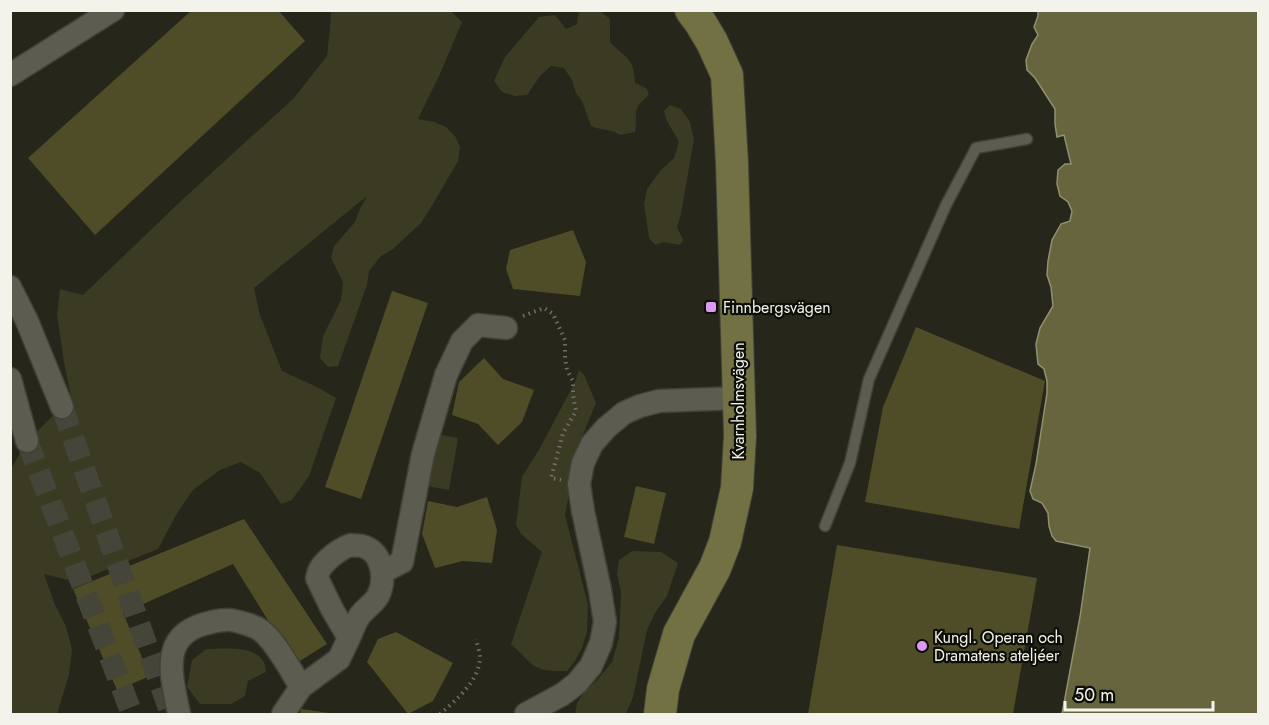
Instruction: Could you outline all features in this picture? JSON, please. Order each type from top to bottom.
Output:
[{"type":"street","points":[[10,75],[113,10]]},
{"type":"street","name":"Kvarnholmsvägen","points":[[660,714],[663,689],[679,634],[714,568],[724,542],[736,488],[740,436],[732,163],[727,75],[712,42],[691,10]]},
{"type":"street","points":[[10,287],[19,324],[62,407]]},
{"type":"street","points":[[382,572],[402,562],[423,453],[446,375],[462,341],[478,325],[506,328]]},
{"type":"street","points":[[10,379],[27,441]]},
{"type":"street","points":[[526,714],[563,694],[577,682],[591,666],[601,643],[605,622],[579,484],[583,463],[592,444],[624,413],[640,406],[659,401],[740,398]]},
{"type":"street","points":[[283,714],[301,687],[339,659],[360,615],[378,597],[382,572],[377,555],[365,546],[351,545],[342,548],[320,569],[317,578],[349,638]]},
{"type":"street","points":[[179,714],[170,668],[176,644],[188,630],[228,619],[258,628],[271,640],[301,687]]},
{"type":"lane","points":[[825,526],[850,463],[869,378],[946,205],[976,148],[1027,139]]},
{"type":"path","points":[[506,328],[516,315],[522,316],[544,308],[553,314],[564,340],[567,369],[573,381],[576,411],[563,432],[557,452],[551,478],[559,480]]},
{"type":"path","points":[[440,714],[462,693],[477,672],[480,656],[476,639]]},
{"type":"shaded area","points":[[331,11],[451,11],[462,22],[418,119],[446,127],[455,136],[460,147],[458,161],[421,223],[393,249],[381,256],[369,271],[367,285],[338,366],[328,367],[320,358],[323,336],[341,300],[343,282],[331,258],[334,246],[355,222],[367,196],[254,288],[260,315],[282,371],[336,398],[309,476],[292,500],[281,504],[260,473],[241,462],[220,470],[193,490],[176,515],[158,549],[76,582],[44,574],[55,605],[66,626],[72,650],[69,675],[57,714],[11,714],[11,469],[27,441],[62,407],[73,406],[57,315],[60,289],[83,295],[183,199],[294,98],[327,56]]},
{"type":"shaded area","points":[[579,11],[600,11],[610,19],[610,42],[631,63],[635,83],[646,88],[649,94],[637,109],[635,132],[620,135],[591,126],[582,101],[564,68],[551,66],[540,76],[527,95],[515,96],[502,92],[494,81],[505,57],[539,17],[555,15],[566,29],[577,24]]},
{"type":"shaded area","points":[[1038,11],[1258,11],[1258,714],[1062,714],[1090,548],[1056,541],[1049,526],[1048,513],[1042,503],[1033,499],[1030,491],[1047,393],[1047,381],[1044,369],[1038,364],[1036,344],[1040,328],[1053,306],[1047,275],[1048,261],[1052,240],[1061,224],[1070,221],[1072,211],[1068,202],[1060,196],[1057,184],[1058,170],[1065,164],[1071,164],[1064,135],[1057,137],[1055,109],[1035,78],[1027,70],[1026,60],[1038,35],[1034,27]]},
{"type":"shaded area","points":[[670,105],[681,109],[690,122],[694,139],[677,227],[683,240],[680,245],[663,242],[655,245],[649,238],[644,204],[647,189],[660,171],[674,158],[679,142],[668,124],[664,111]]},
{"type":"shaded area","points":[[579,370],[584,375],[596,403],[579,444],[565,515],[588,605],[587,632],[582,648],[567,671],[547,670],[535,666],[511,644],[542,552],[521,534],[516,525],[522,477],[540,448]]},
{"type":"shaded area","points":[[436,434],[458,438],[449,490],[427,486]]},
{"type":"shaded area","points":[[632,551],[661,552],[678,563],[667,596],[647,630],[633,697],[626,714],[575,714],[577,703],[583,694],[612,662],[619,638],[621,592],[617,574],[619,560]]},
{"type":"shaded area","points":[[206,649],[234,649],[252,652],[264,663],[266,672],[248,681],[245,696],[231,704],[200,704],[187,687],[192,660]]},
{"type":"building","points":[[192,10],[278,10],[305,41],[95,235],[28,158]]},
{"type":"building","points":[[573,230],[586,262],[580,296],[513,289],[506,269],[510,250]]},
{"type":"building","points":[[392,291],[428,303],[361,499],[325,487]]},
{"type":"building","points":[[916,327],[1045,381],[1019,529],[865,502],[883,407]]},
{"type":"building","points":[[484,358],[503,379],[534,390],[522,422],[498,445],[478,424],[452,415],[459,382]]},
{"type":"building","points":[[636,486],[666,493],[654,544],[624,537]]},
{"type":"building","points":[[487,497],[497,530],[492,563],[463,561],[435,568],[422,534],[428,501],[457,507]]},
{"type":"building","points":[[244,519],[327,644],[295,664],[233,564],[123,613],[150,676],[117,690],[73,589]]},
{"type":"building","name":"Kungl. Operan och Dramatens ateljéer","points":[[837,545],[1037,578],[1013,714],[808,714]]},
{"type":"building","points":[[396,632],[453,663],[433,701],[408,714],[367,662],[378,639]]},
{"type":"building","points":[[301,709],[329,713],[329,714],[300,714]]},
{"type":"tunnel","points":[[62,407],[171,714]]},
{"type":"tunnel","points":[[27,441],[132,714]]},
{"type":"place","name":"Finnbergsvägen","points":[[711,307]]},
{"type":"place","name":"Kungl. Operan och Dramatens ateljéer","points":[[922,646]]}]
